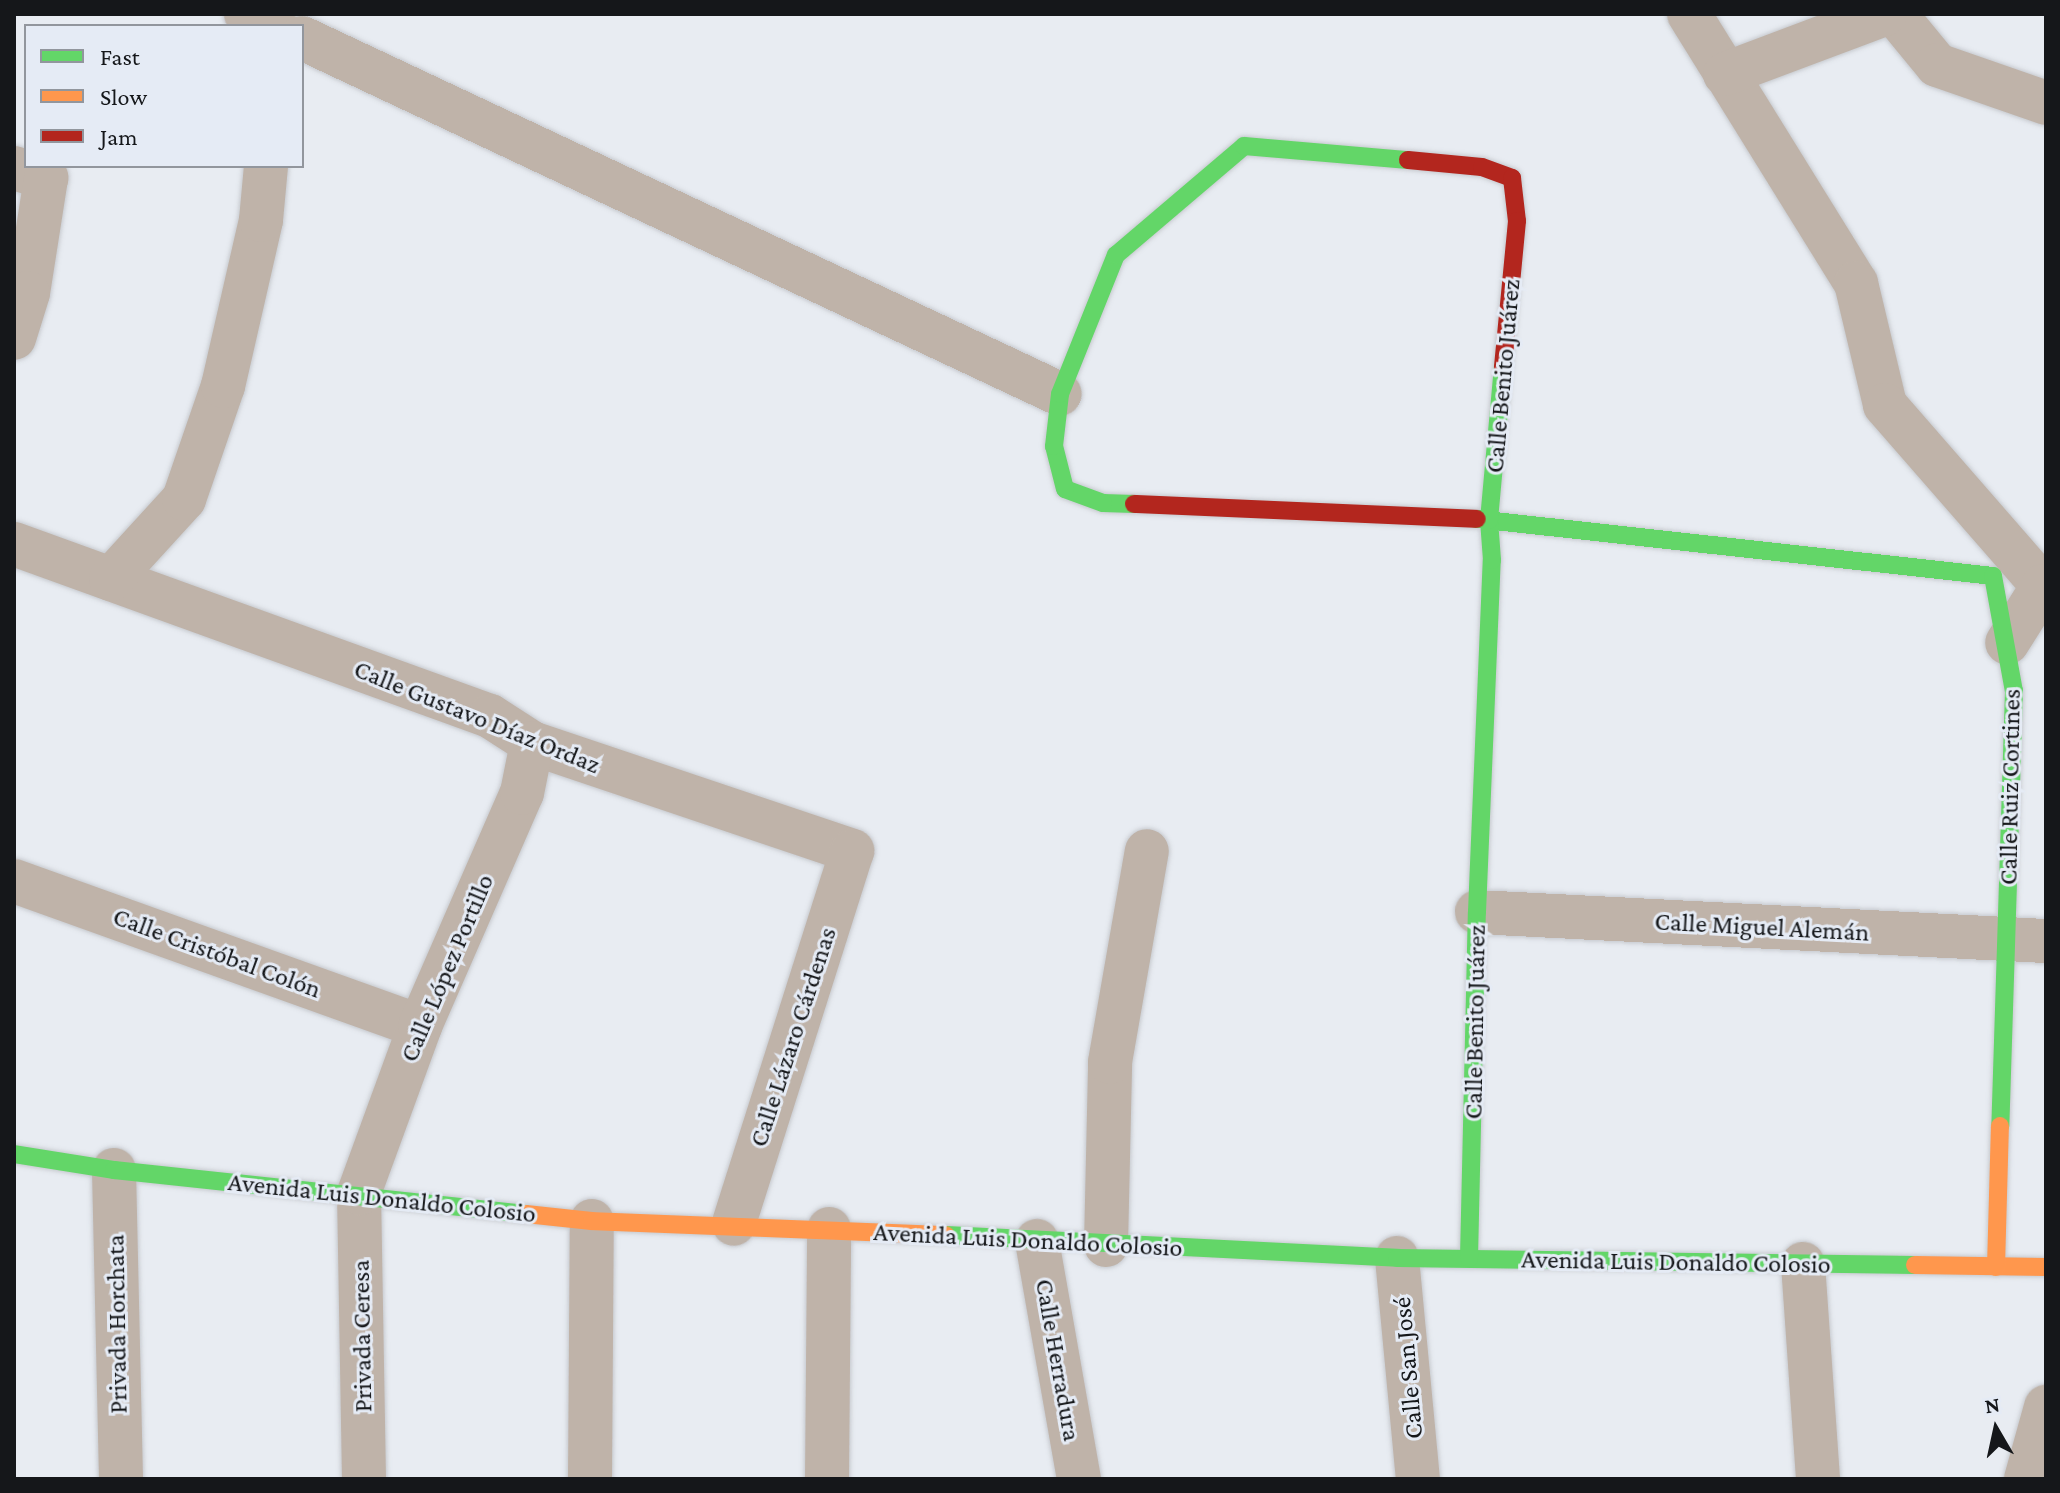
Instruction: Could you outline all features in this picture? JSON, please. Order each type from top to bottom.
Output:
[{"type":"street","points":[[246,14],[274,24]]},
{"type":"street","points":[[1689,14],[1856,283],[1885,405],[2043,586],[2007,643]]},
{"type":"street","points":[[1725,74],[1885,14]]},
{"type":"street","points":[[1895,14],[1937,65],[2046,103]]},
{"type":"street","points":[[304,39],[1060,394]]},
{"type":"street","name":"Calle Benito Juárez","points":[[1469,1258],[1477,912],[1492,560],[1489,520],[1517,221],[1512,178],[1482,167],[1244,146],[1116,255],[1060,394],[1054,446],[1065,489],[1103,503],[1489,520]]},
{"type":"street","points":[[14,168],[46,178],[28,293],[14,338]]},
{"type":"street","points":[[111,579],[184,499],[223,386],[261,220],[266,168]]},
{"type":"street","name":"Calle Ruiz Cortines","points":[[1489,520],[1993,576],[2014,691],[2027,941],[1996,1267]]},
{"type":"street","name":"Calle Gustavo Díaz Ordaz","points":[[14,544],[490,716],[532,743],[852,851]]},
{"type":"street","name":"Calle López Portillo","points":[[359,1193],[420,1026],[522,793],[532,743]]},
{"type":"street","name":"Calle Lázaro Cárdenas","points":[[734,1224],[852,851]]},
{"type":"street","points":[[1106,1245],[1110,1062],[1147,851]]},
{"type":"street","name":"Calle Cristóbal Colón","points":[[14,881],[420,1026]]},
{"type":"street","name":"Calle Miguel Alemán","points":[[1477,912],[2027,941]]},
{"type":"street","name":"Avenida Luis Donaldo Colosio","points":[[14,1154],[114,1170],[359,1193],[592,1221],[734,1224],[1397,1258],[2046,1267]]},
{"type":"street","name":"Privada Horchata","points":[[114,1170],[121,1479]]},
{"type":"street","name":"Privada Ceresa","points":[[359,1193],[364,1479]]},
{"type":"street","points":[[590,1479],[592,1221]]},
{"type":"street","points":[[827,1479],[829,1229]]},
{"type":"street","name":"Calle Herradura","points":[[1037,1241],[1079,1479]]},
{"type":"street","name":"Calle San José","points":[[1397,1258],[1418,1479]]},
{"type":"street","points":[[1803,1264],[1818,1479]]},
{"type":"street","points":[[2026,1479],[2046,1407]]},
{"type":"traffic: fast","points":[[1134,504],[1103,503],[1065,489],[1054,446],[1060,394],[1116,255],[1244,146],[1408,160]]},
{"type":"traffic: fast","points":[[1469,1258],[1477,912],[1492,560],[1489,520],[1503,367]]},
{"type":"traffic: fast","points":[[1477,519],[1993,576],[2014,691],[2000,1126]]},
{"type":"traffic: fast","points":[[14,1154],[114,1170],[526,1214]]},
{"type":"traffic: fast","points":[[946,1235],[1397,1258],[1915,1265]]},
{"type":"traffic: slow","points":[[1996,1267],[2000,1126]]},
{"type":"traffic: slow","points":[[526,1214],[592,1221],[946,1235]]},
{"type":"traffic: slow","points":[[1915,1265],[2046,1267]]},
{"type":"traffic: jam","points":[[1408,160],[1482,167],[1512,178],[1517,221],[1503,367]]},
{"type":"traffic: jam","points":[[1134,504],[1477,519]]}]
